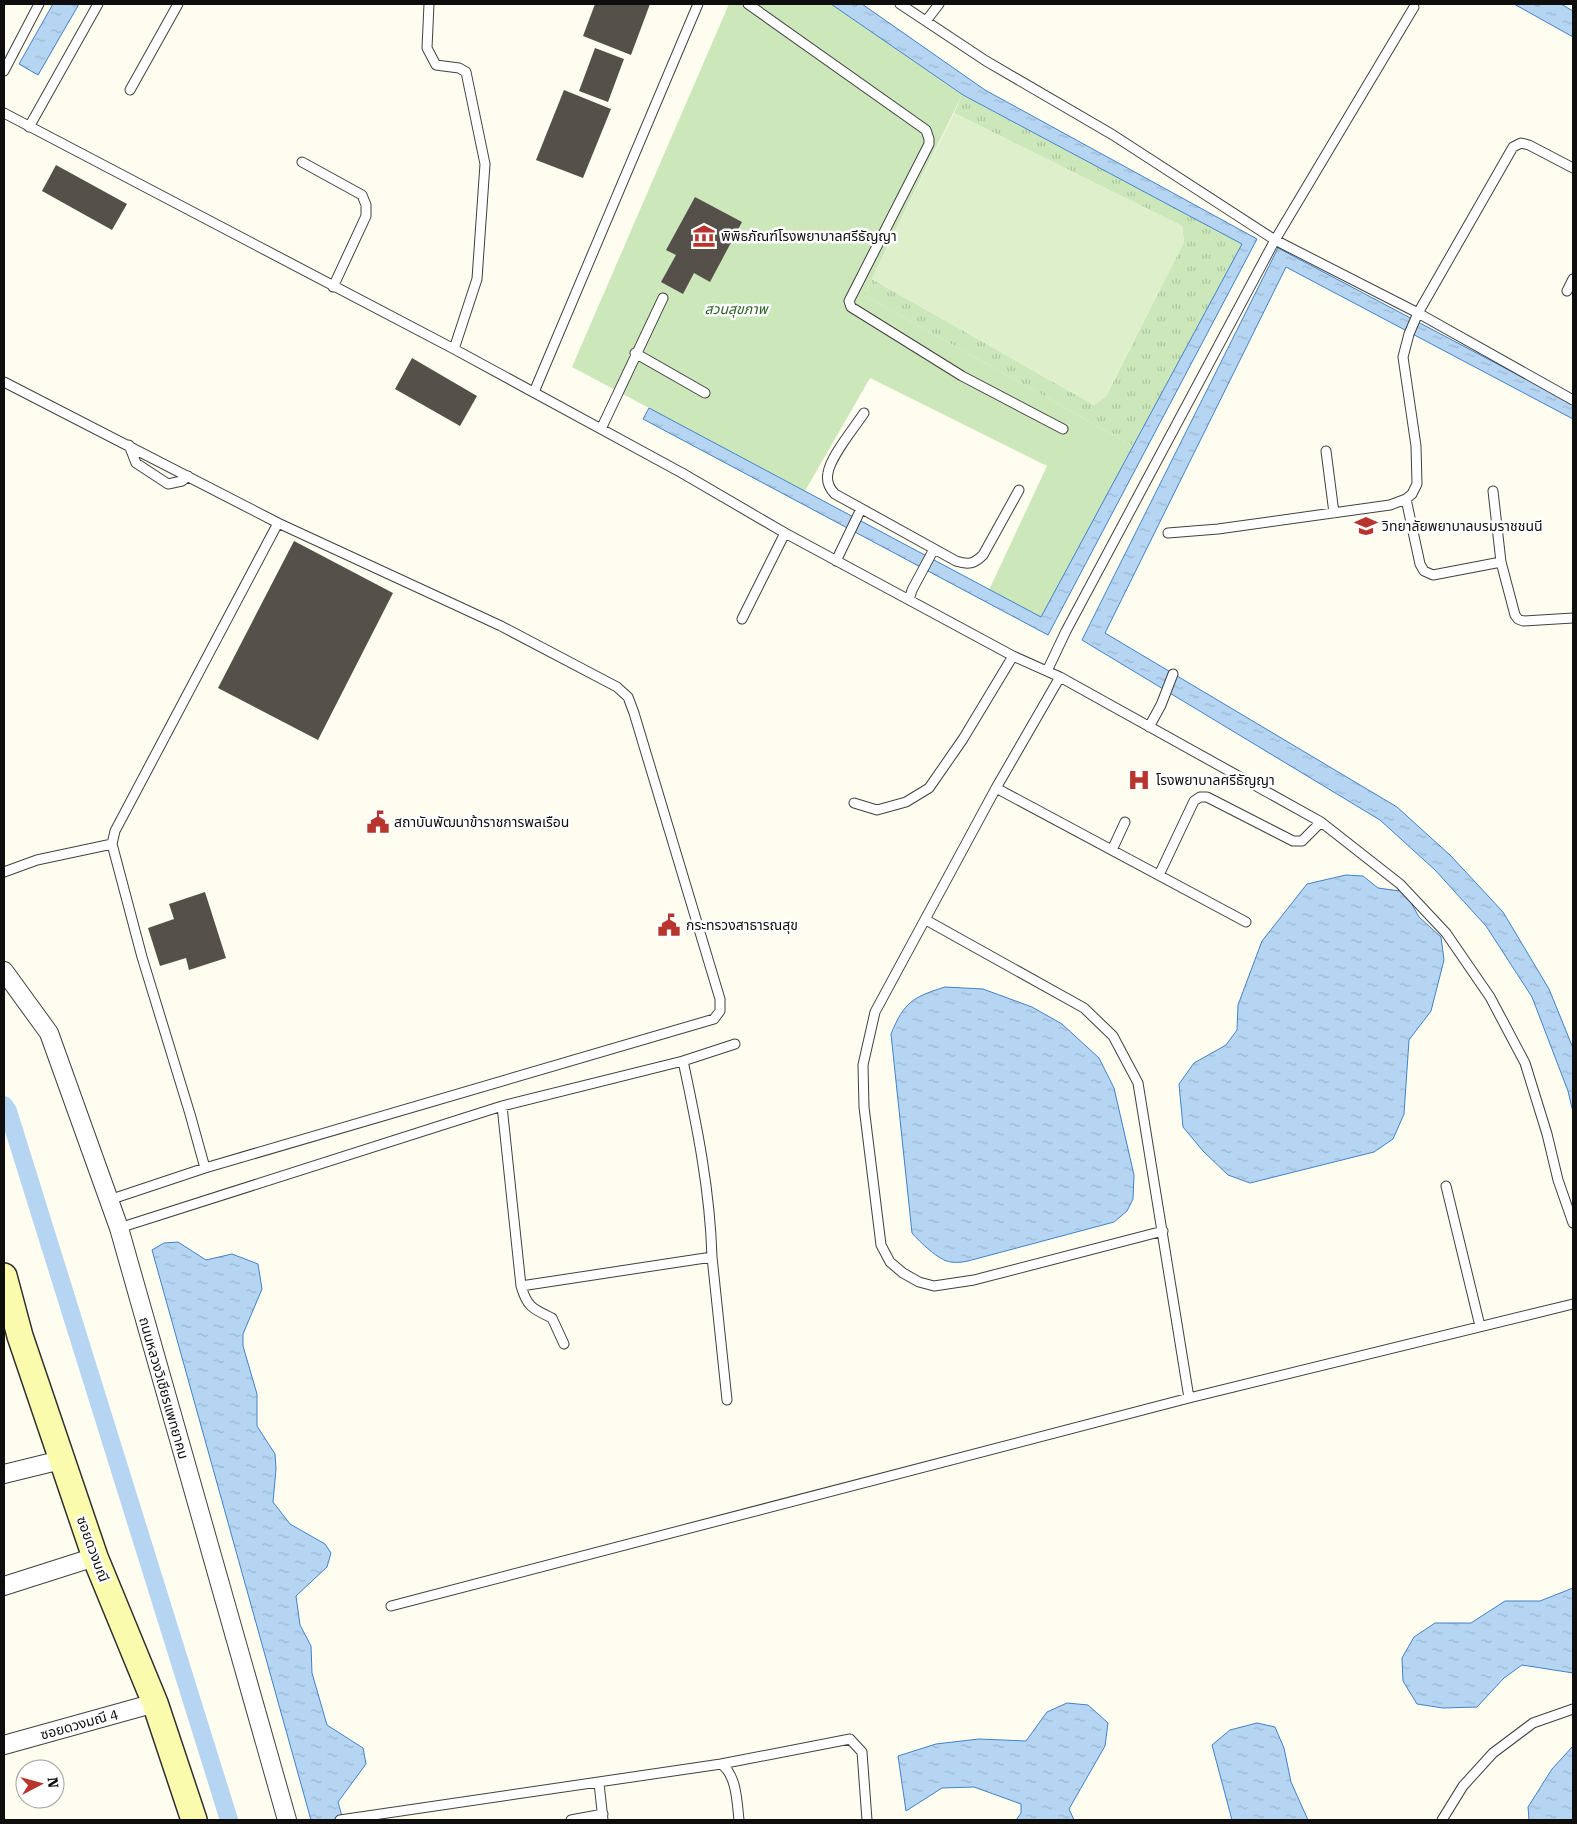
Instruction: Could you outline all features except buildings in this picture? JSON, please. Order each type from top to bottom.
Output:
[{"type":"street","name":"ถนนหลวงวิเชียรแพทยาคม","points":[[4,971],[49,1033],[119,1228],[286,1820]]},
{"type":"street","name":"ซอยดวงมณี","points":[[4,1276],[12,1338],[61,1460],[95,1557],[155,1703],[191,1819]]},
{"type":"street","points":[[4,1474],[61,1460]]},
{"type":"street","points":[[4,1586],[95,1557]]},
{"type":"street","name":"ซอยดวงมณี 4","points":[[4,1745],[155,1703]]},
{"type":"lane","points":[[4,71],[39,4]]},
{"type":"lane","points":[[29,127],[98,4]]},
{"type":"lane","points":[[130,90],[178,4]]},
{"type":"lane","points":[[429,4],[426,48],[436,65],[459,68],[466,72],[485,164],[477,279],[454,349]]},
{"type":"lane","points":[[534,392],[698,4]]},
{"type":"lane","points":[[748,4],[928,133],[929,144],[849,301],[851,307],[962,376],[1064,428]]},
{"type":"lane","points":[[900,4],[986,61],[1113,135],[1275,240],[1418,314],[1573,400]]},
{"type":"lane","points":[[926,21],[939,4]]},
{"type":"lane","points":[[1046,671],[1275,240],[1414,7]]},
{"type":"lane","points":[[4,113],[534,392],[785,534],[1014,656],[1151,723],[1321,822],[1400,884],[1446,932],[1490,997],[1525,1063],[1547,1134],[1558,1180],[1573,1223]]},
{"type":"lane","points":[[1168,533],[1218,529],[1390,505],[1406,499],[1412,494],[1417,484],[1416,446],[1403,357],[1409,334],[1418,314],[1513,147],[1521,143],[1529,144],[1573,168]]},
{"type":"lane","points":[[302,162],[362,195],[366,205],[366,216],[333,287]]},
{"type":"lane","points":[[1567,291],[1573,279]]},
{"type":"lane","points":[[601,429],[635,353],[663,298]]},
{"type":"lane","points":[[635,353],[704,394]]},
{"type":"lane","points":[[4,382],[278,523],[501,626],[617,688],[628,697],[720,999],[720,1011],[714,1019],[688,1028],[204,1168],[108,1200]]},
{"type":"lane","points":[[864,412],[831,463],[828,473],[828,483],[831,490],[860,512],[933,551],[965,564],[977,561],[983,555],[1019,490]]},
{"type":"lane","points":[[129,445],[136,463],[168,484],[182,481],[188,476]]},
{"type":"lane","points":[[1326,451],[1334,513]]},
{"type":"lane","points":[[1493,491],[1501,562],[1518,619],[1523,621],[1573,618]]},
{"type":"lane","points":[[1406,499],[1420,564],[1424,571],[1433,576],[1501,562]]},
{"type":"lane","points":[[836,561],[860,512]]},
{"type":"lane","points":[[204,1168],[190,1114],[142,957],[112,844],[115,831],[278,523]]},
{"type":"lane","points":[[742,619],[785,534]]},
{"type":"lane","points":[[909,600],[922,570],[933,551]]},
{"type":"lane","points":[[854,802],[877,810],[906,802],[928,788],[963,740],[1014,656]]},
{"type":"lane","points":[[1151,723],[1161,705],[1173,674]]},
{"type":"lane","points":[[1060,677],[996,788],[875,1012],[863,1065],[864,1107],[881,1245],[890,1262],[903,1273],[919,1282],[934,1286],[974,1280],[1163,1231]]},
{"type":"lane","points":[[996,788],[1246,922]]},
{"type":"lane","points":[[1159,875],[1194,801],[1200,797],[1207,797],[1293,841],[1302,841],[1321,822]]},
{"type":"lane","points":[[1112,850],[1125,822]]},
{"type":"lane","points":[[4,872],[37,860],[112,844]]},
{"type":"lane","points":[[926,920],[1084,1008],[1113,1036],[1138,1083],[1189,1398]]},
{"type":"lane","points":[[119,1228],[502,1106],[683,1061],[735,1044]]},
{"type":"lane","points":[[683,1061],[701,1146],[712,1228],[712,1257],[727,1400]]},
{"type":"lane","points":[[502,1106],[521,1286],[525,1299],[533,1309],[552,1318],[564,1344]]},
{"type":"lane","points":[[1446,1186],[1480,1326]]},
{"type":"lane","points":[[521,1286],[712,1257]]},
{"type":"lane","points":[[391,1606],[1189,1398],[1573,1304]]},
{"type":"lane","points":[[1442,1820],[1463,1786],[1492,1753],[1533,1723],[1573,1708]]},
{"type":"lane","points":[[342,1820],[721,1764],[850,1739],[862,1752],[867,1820]]},
{"type":"lane","points":[[721,1764],[734,1782],[739,1820]]},
{"type":"lane","points":[[571,1820],[603,1817],[599,1783]]},
{"type":"green space","name":"สวนสุขภาพ","points":[[729,4],[831,4],[962,95],[864,295],[1133,446],[1041,618],[989,590],[1047,466],[870,378],[805,491],[572,367]]},
{"type":"green space","points":[[962,95],[1242,244],[1133,446],[864,295],[872,279],[1094,405],[1106,396],[1184,242],[1182,226],[954,113]]},
{"type":"green space","points":[[954,113],[1182,226],[1184,242],[1106,396],[1094,405],[872,279]]},
{"type":"water","points":[[53,4],[79,4],[38,75],[19,64]]},
{"type":"water","points":[[831,4],[862,4],[985,90],[1257,239],[1048,635],[643,419],[649,408],[1041,617],[1242,244],[963,95]]},
{"type":"water","points":[[1514,4],[1561,4],[1573,11],[1573,37]]},
{"type":"water","points":[[1278,248],[1573,404],[1573,419],[1286,267],[1105,633],[1397,807],[1451,856],[1503,912],[1549,989],[1573,1048],[1573,1112],[1568,1091],[1532,997],[1486,926],[1435,870],[1380,820],[1082,640]]},
{"type":"water","points":[[1346,875],[1363,876],[1378,888],[1400,891],[1410,901],[1419,917],[1441,937],[1444,960],[1431,1011],[1409,1040],[1404,1114],[1393,1139],[1374,1152],[1250,1183],[1228,1175],[1203,1151],[1183,1127],[1179,1084],[1194,1063],[1226,1045],[1237,1030],[1238,1005],[1262,941],[1307,884]]},
{"type":"water","points":[[945,987],[983,989],[1032,1007],[1062,1024],[1099,1058],[1114,1088],[1134,1175],[1133,1199],[1127,1211],[1114,1222],[968,1261],[958,1262],[946,1261],[935,1255],[912,1233],[891,1034],[900,1015],[911,1002],[925,994]]},
{"type":"water","points":[[178,1242],[206,1260],[232,1254],[258,1264],[262,1289],[243,1334],[243,1346],[257,1394],[257,1426],[275,1454],[276,1469],[273,1502],[290,1524],[325,1544],[331,1553],[327,1567],[296,1596],[300,1625],[311,1646],[312,1673],[327,1725],[363,1748],[366,1764],[338,1802],[343,1820],[311,1820],[152,1250],[164,1243]]},
{"type":"water","points":[[1573,1588],[1573,1673],[1522,1665],[1504,1678],[1477,1707],[1443,1708],[1417,1704],[1403,1681],[1402,1658],[1414,1637],[1435,1623],[1471,1623],[1505,1601],[1540,1601]]},
{"type":"water","points":[[1067,1703],[1088,1705],[1108,1723],[1105,1746],[1069,1809],[1074,1820],[1016,1820],[1021,1813],[1021,1804],[974,1787],[942,1788],[906,1811],[898,1756],[936,1744],[979,1739],[1026,1741],[1047,1712]]},
{"type":"water","points":[[1257,1723],[1275,1727],[1284,1748],[1291,1782],[1308,1820],[1232,1820],[1212,1745],[1230,1730]]},
{"type":"water","points":[[1573,1746],[1573,1820],[1529,1820],[1528,1807],[1552,1769]]},
{"type":"waterway","points":[[4,1105],[8,1111],[229,1820]]},
{"type":"place","name":"พิพิธภัณฑ์โรงพยาบาลศรีธัญญา","points":[[704,236]]},
{"type":"place","name":"วิทยาลัยพยาบาลบรมราชชนนี","points":[[1366,526]]},
{"type":"place","name":"โรงพยาบาลศรีธัญญา","points":[[1139,780]]},
{"type":"place","name":"สถาบันพัฒนาข้าราชการพลเรือน","points":[[378,822]]},
{"type":"place","name":"กระทรวงสาธารณสุข","points":[[669,925]]}]
